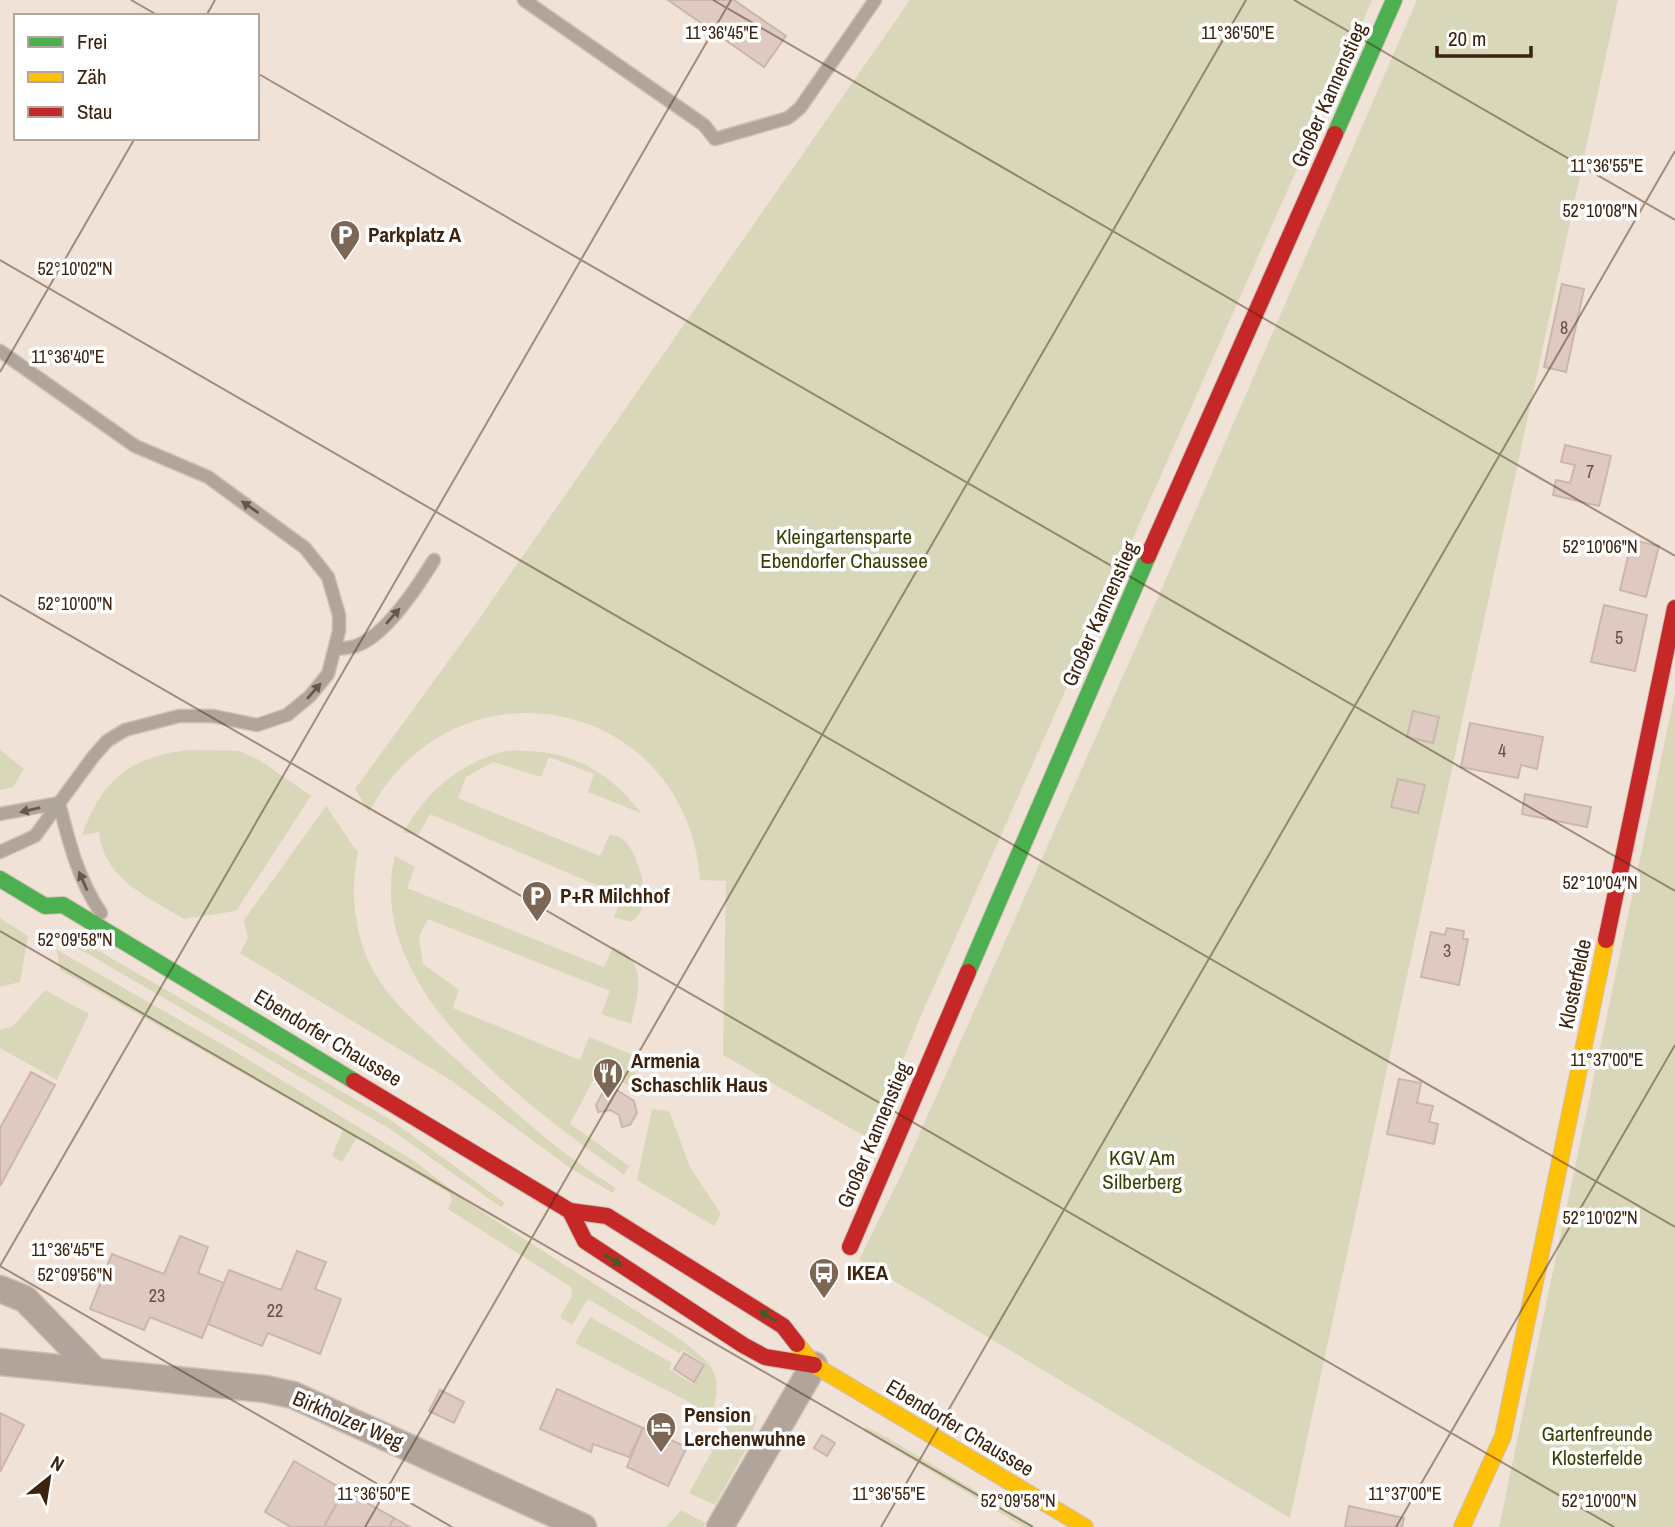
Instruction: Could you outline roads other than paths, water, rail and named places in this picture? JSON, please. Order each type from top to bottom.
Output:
[{"type":"street","name":"Großer Kannenstieg","points":[[850,1247],[1123,612],[1394,0]]},
{"type":"street","name":"Klosterfelde","points":[[1462,1527],[1503,1436],[1675,608]]},
{"type":"street","name":"Ebendorfer Chaussee","points":[[0,880],[46,906],[61,899],[119,939],[570,1210],[607,1216],[783,1326],[814,1365],[1085,1527]]},
{"type":"street","name":"Ebendorfer Chaussee","points":[[570,1210],[584,1241],[743,1345],[765,1357],[814,1365]]},
{"type":"street","points":[[0,1289],[25,1299],[96,1372]]},
{"type":"street","name":"Birkholzer Weg","points":[[0,1362],[265,1389],[293,1395],[583,1527]]},
{"type":"street","points":[[720,1527],[814,1365]]},
{"type":"lane","points":[[524,0],[704,125],[715,139],[788,118],[800,108],[875,0]]},
{"type":"lane","points":[[0,351],[135,446],[208,477],[284,531],[319,563],[328,577],[339,615],[337,649],[328,674],[310,696],[287,715],[257,725],[214,716],[179,716],[125,730],[107,741],[93,757],[35,836],[0,852]]},
{"type":"lane","points":[[337,649],[358,646],[377,634],[418,586],[434,560]]},
{"type":"lane","points":[[0,814],[59,803]]},
{"type":"lane","points":[[59,803],[71,852],[86,887],[119,939]]},
{"type":"place","name":"Parkplatz A","points":[[345,262]]},
{"type":"place","name":"P+R Milchhof","points":[[537,923]]},
{"type":"place","name":"Armenia Schaschlik Haus","points":[[608,1100]]},
{"type":"place","name":"IKEA","points":[[824,1300]]},
{"type":"place","name":"Pension Lerchenwuhne","points":[[661,1454]]},
{"type":"park label","name":"Kleingartensparte Ebendorfer Chaussee","points":[[844,549]]},
{"type":"park label","name":"KGV Am Silberberg","points":[[1142,1170]]},
{"type":"park label","name":"Gartenfreunde Klosterfelde","points":[[1597,1446]]}]
